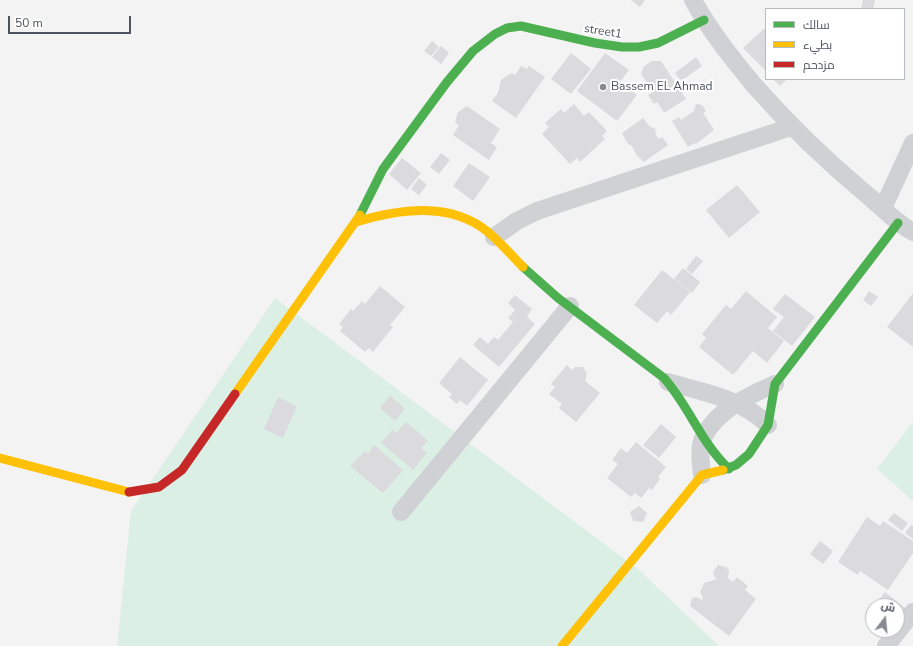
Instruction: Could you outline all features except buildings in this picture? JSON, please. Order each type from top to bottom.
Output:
[{"type":"street","points":[[693,0],[704,20],[723,48],[791,127],[898,223],[913,232]]},
{"type":"street","name":"street1","points":[[0,458],[130,492],[159,487],[182,470],[356,222],[383,169],[447,82],[473,51],[495,34],[507,28],[521,26],[595,43],[622,47],[639,47],[658,43],[704,20]]},
{"type":"street","points":[[494,237],[517,221],[537,210],[791,127]]},
{"type":"street","points":[[883,208],[913,143]]},
{"type":"street","points":[[356,222],[386,213],[411,209],[438,212],[467,220],[494,237],[545,287],[668,382],[704,436],[717,459],[729,469]]},
{"type":"street","points":[[702,475],[700,454],[704,436],[736,403],[775,384],[898,223]]},
{"type":"street","points":[[401,512],[570,306]]},
{"type":"street","points":[[668,382],[736,403],[757,414],[768,425]]},
{"type":"street","points":[[562,646],[702,475],[729,469],[749,454],[768,425],[775,384]]},
{"type":"street","points":[[886,646],[913,612]]},
{"type":"green space","points":[[275,298],[638,569],[719,646],[117,646],[131,511]]},
{"type":"green space","points":[[913,422],[913,501],[877,469]]},
{"type":"traffic: fast","points":[[360,215],[383,169],[447,82],[473,51],[495,34],[507,28],[521,26],[595,43],[622,47],[639,47],[658,43],[704,20]]},
{"type":"traffic: fast","points":[[723,470],[736,465],[749,454],[768,425],[775,384],[898,223]]},
{"type":"traffic: fast","points":[[523,267],[558,298],[664,378],[681,400],[711,448],[729,469]]},
{"type":"traffic: slow","points":[[356,222],[372,217],[407,211],[424,210],[457,216],[473,222],[488,232],[523,267]]},
{"type":"traffic: slow","points":[[235,394],[360,215]]},
{"type":"traffic: slow","points":[[0,458],[129,492]]},
{"type":"traffic: slow","points":[[562,646],[702,475],[723,470]]},
{"type":"traffic: jam","points":[[129,492],[159,487],[182,470],[235,394]]},
{"type":"place","name":"Bassem EL Ahmad","points":[[603,87]]}]
